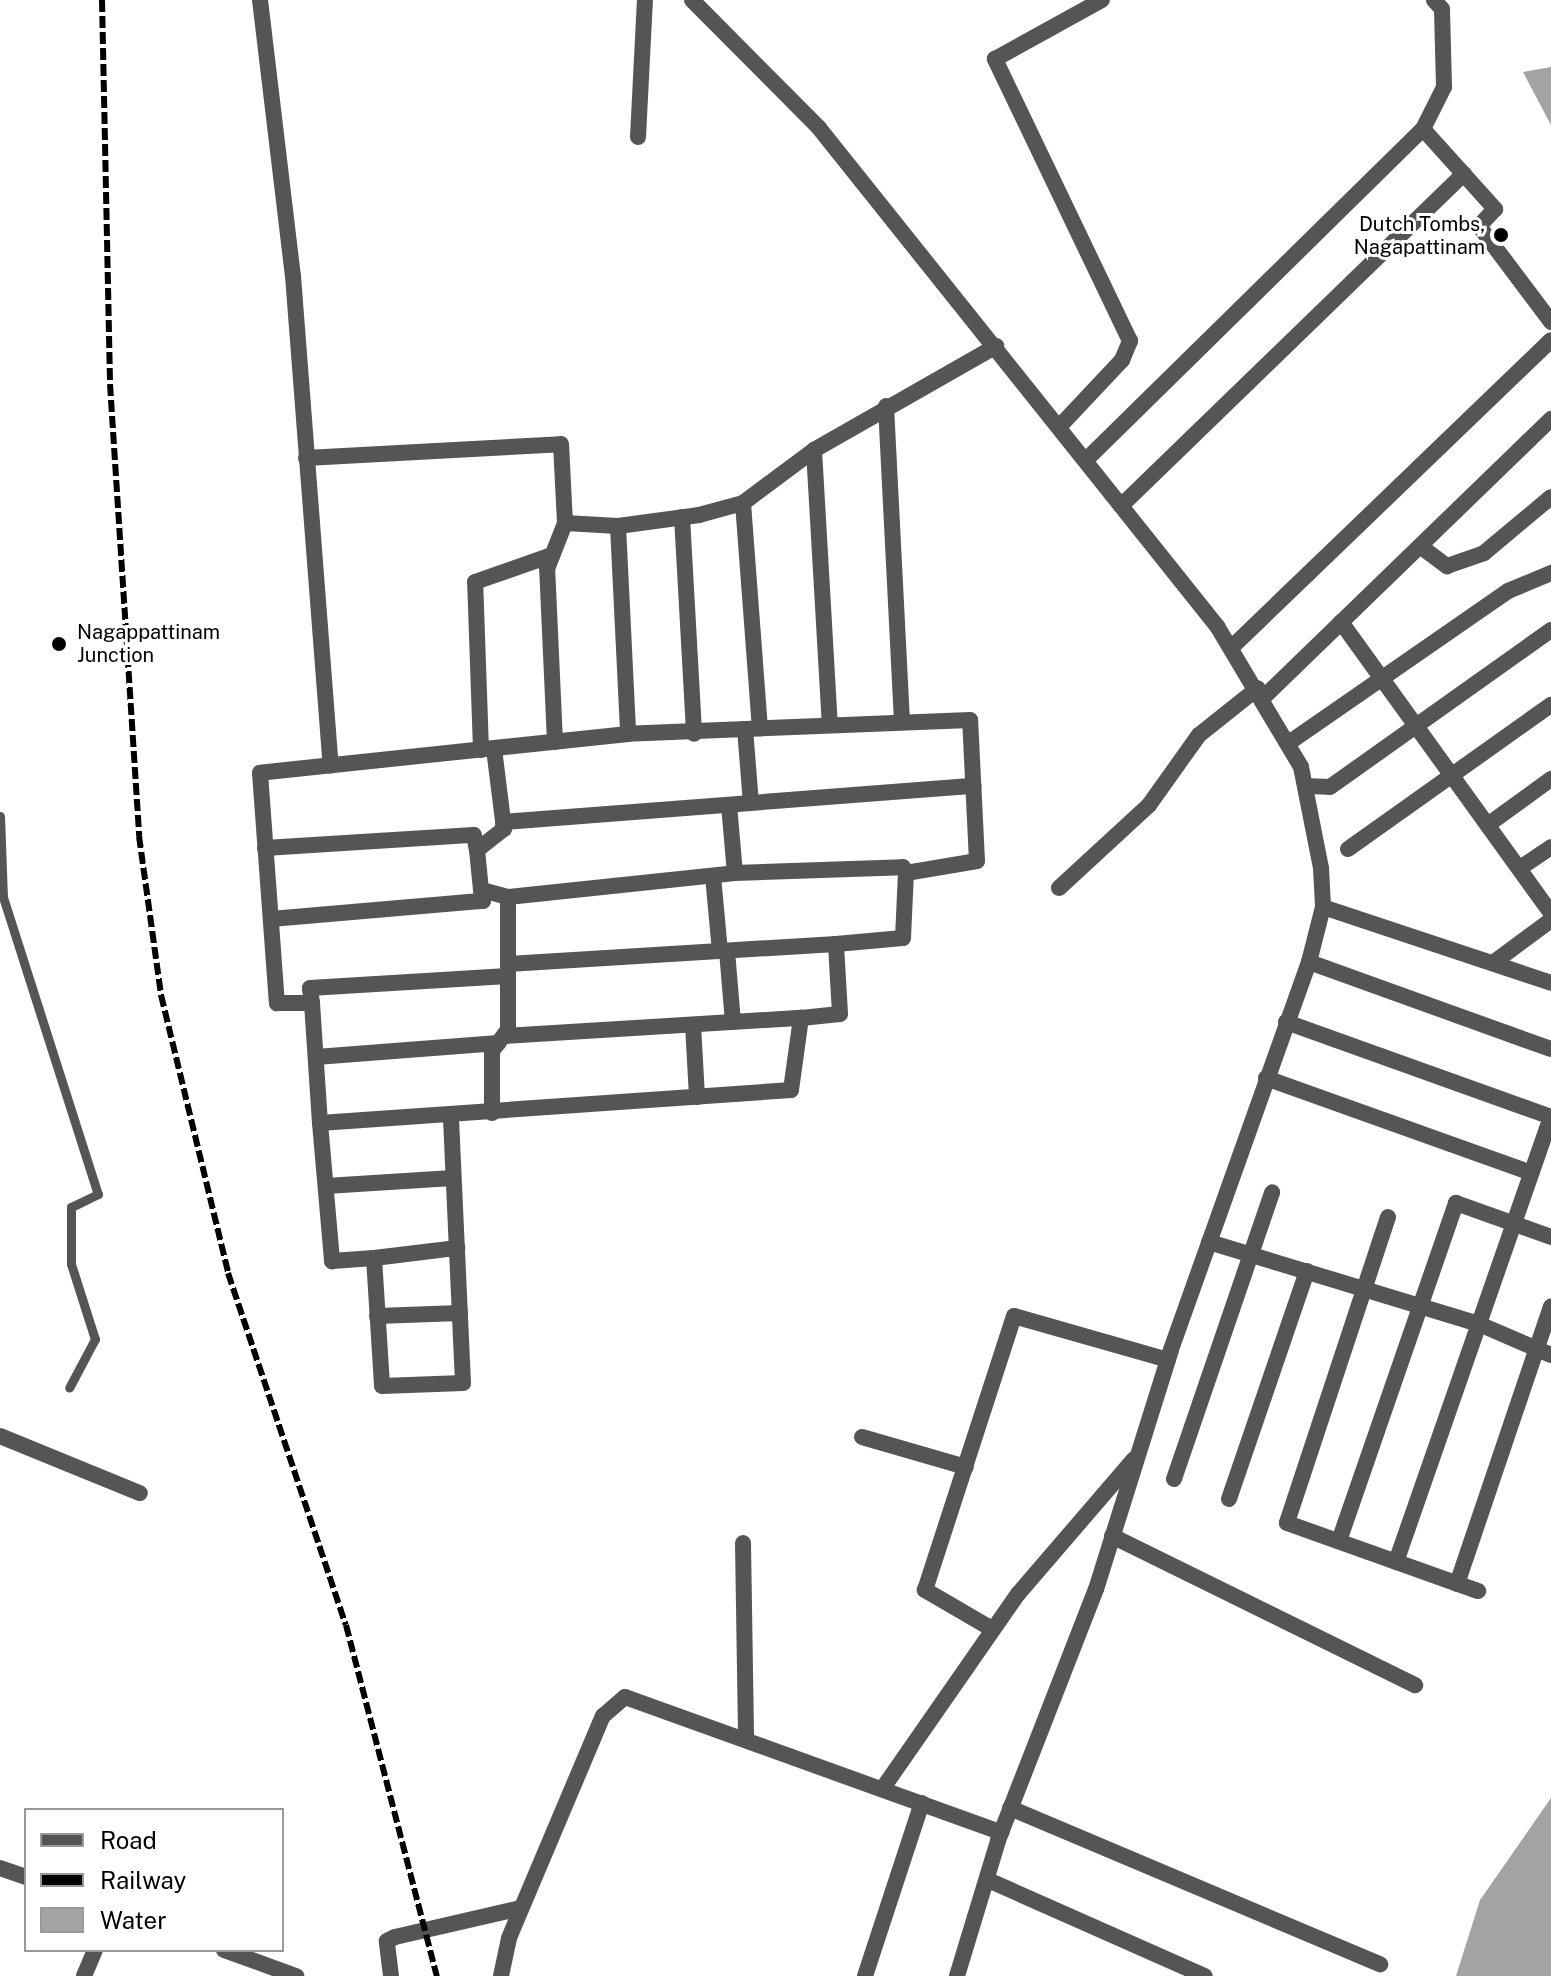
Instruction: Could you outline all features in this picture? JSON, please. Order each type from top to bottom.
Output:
[{"type":"street","points":[[260,0],[306,458],[331,766]]},
{"type":"street","points":[[638,137],[645,0]]},
{"type":"street","points":[[692,0],[819,128],[1087,459],[1231,648],[1290,742],[1305,786],[1323,907],[1309,962],[1168,1360],[1112,1536],[1001,1832],[957,1976]]},
{"type":"street","points":[[1060,426],[1122,360],[1130,341],[995,59],[1102,0]]},
{"type":"street","points":[[1087,459],[1423,129],[1444,87],[1442,9],[1434,0]]},
{"type":"street","points":[[1423,129],[1495,209],[1479,226],[1551,322]]},
{"type":"street","points":[[1122,505],[1464,174]]},
{"type":"street","points":[[1231,648],[1551,340]]},
{"type":"street","points":[[565,523],[618,526],[682,517],[743,503],[814,450],[886,406],[996,346]]},
{"type":"street","points":[[886,406],[902,722]]},
{"type":"street","points":[[1059,888],[1149,805],[1199,735],[1261,693],[1341,622],[1551,419]]},
{"type":"street","points":[[306,458],[561,444],[565,523],[552,555],[555,742]]},
{"type":"street","points":[[814,450],[830,724]]},
{"type":"street","points":[[1420,546],[1441,565],[1465,560],[1499,547],[1549,500]]},
{"type":"street","points":[[743,503],[752,728],[751,803]]},
{"type":"street","points":[[682,517],[694,734]]},
{"type":"street","points":[[618,526],[628,734]]},
{"type":"street","points":[[477,850],[504,829],[487,750],[475,582],[552,555]]},
{"type":"street","points":[[1290,742],[1508,591],[1551,573]]},
{"type":"street","points":[[1341,622],[1385,674],[1551,913]]},
{"type":"street","points":[[1305,786],[1330,787],[1551,630]]},
{"type":"street","points":[[1348,849],[1551,705]]},
{"type":"street","points":[[312,1003],[277,1003],[260,773],[628,734],[694,734],[830,724],[970,720],[977,861],[906,873]]},
{"type":"street","points":[[1489,824],[1551,779]]},
{"type":"street","points":[[503,822],[974,786]]},
{"type":"street","points":[[729,805],[735,873]]},
{"type":"street","points":[[265,848],[474,835],[483,901],[271,919]]},
{"type":"street","points":[[1520,868],[1551,847]]},
{"type":"street","points":[[457,1248],[332,1261],[310,988],[903,938],[906,873],[903,867],[735,873],[508,897],[481,890]]},
{"type":"street","points":[[713,876],[733,1022]]},
{"type":"street","points":[[492,1113],[508,970],[508,897]]},
{"type":"street","points":[[1323,907],[1551,983]]},
{"type":"street","points":[[1493,963],[1551,920]]},
{"type":"street","points":[[316,1057],[501,1039],[840,1014],[836,944]]},
{"type":"street","points":[[1309,962],[1551,1049]]},
{"type":"street","points":[[320,1123],[791,1090],[801,1018]]},
{"type":"street","points":[[1286,1022],[1551,1117],[1396,1562]]},
{"type":"street","points":[[693,1025],[697,1097]]},
{"type":"street","points":[[1266,1078],[1532,1173]]},
{"type":"street","points":[[374,1258],[382,1386],[463,1383],[451,1115]]},
{"type":"street","points":[[326,1186],[453,1178]]},
{"type":"street","points":[[1174,1479],[1272,1192]]},
{"type":"street","points":[[1339,1541],[1456,1203],[1551,1237]]},
{"type":"street","points":[[1388,1217],[1287,1523],[1478,1591]]},
{"type":"street","points":[[1209,1242],[1479,1324],[1544,1352]]},
{"type":"street","points":[[1229,1499],[1307,1271]]},
{"type":"street","points":[[1457,1584],[1544,1352],[1551,1307]]},
{"type":"street","points":[[377,1316],[460,1313]]},
{"type":"street","points":[[992,1629],[925,1590],[1014,1316],[1168,1360]]},
{"type":"street","points":[[0,1436],[140,1493]]},
{"type":"street","points":[[862,1437],[966,1467]]},
{"type":"street","points":[[883,1788],[992,1629],[1081,1513],[1137,1456]]},
{"type":"street","points":[[1112,1536],[1415,1685]]},
{"type":"street","points":[[743,1543],[746,1735]]},
{"type":"street","points":[[501,1976],[521,1908],[603,1716],[618,1699],[646,1698],[1001,1832]]},
{"type":"street","points":[[865,1976],[922,1803]]},
{"type":"street","points":[[1010,1808],[1380,1964]]},
{"type":"street","points":[[0,1868],[24,1876]]},
{"type":"street","points":[[988,1880],[1205,1976]]},
{"type":"street","points":[[391,1976],[387,1941],[521,1908]]},
{"type":"street","points":[[84,1976],[94,1952]]},
{"type":"street","points":[[230,1952],[296,1976]]},
{"type":"lane","points":[[0,816],[3,897],[98,1194],[71,1207],[71,1264],[95,1339],[69,1388]]},
{"type":"water","points":[[1551,67],[1551,125],[1523,72]]},
{"type":"water","points":[[1551,1798],[1551,1976],[1456,1976],[1480,1900]]},
{"type":"railway","points":[[102,0],[110,384],[139,836],[161,995],[228,1273],[346,1625],[437,1976]]},
{"type":"place","name":"Dutch Tombs, Nagapattinam","points":[[1501,235]]},
{"type":"place","name":"Nagappattinam Junction","points":[[59,644]]}]
